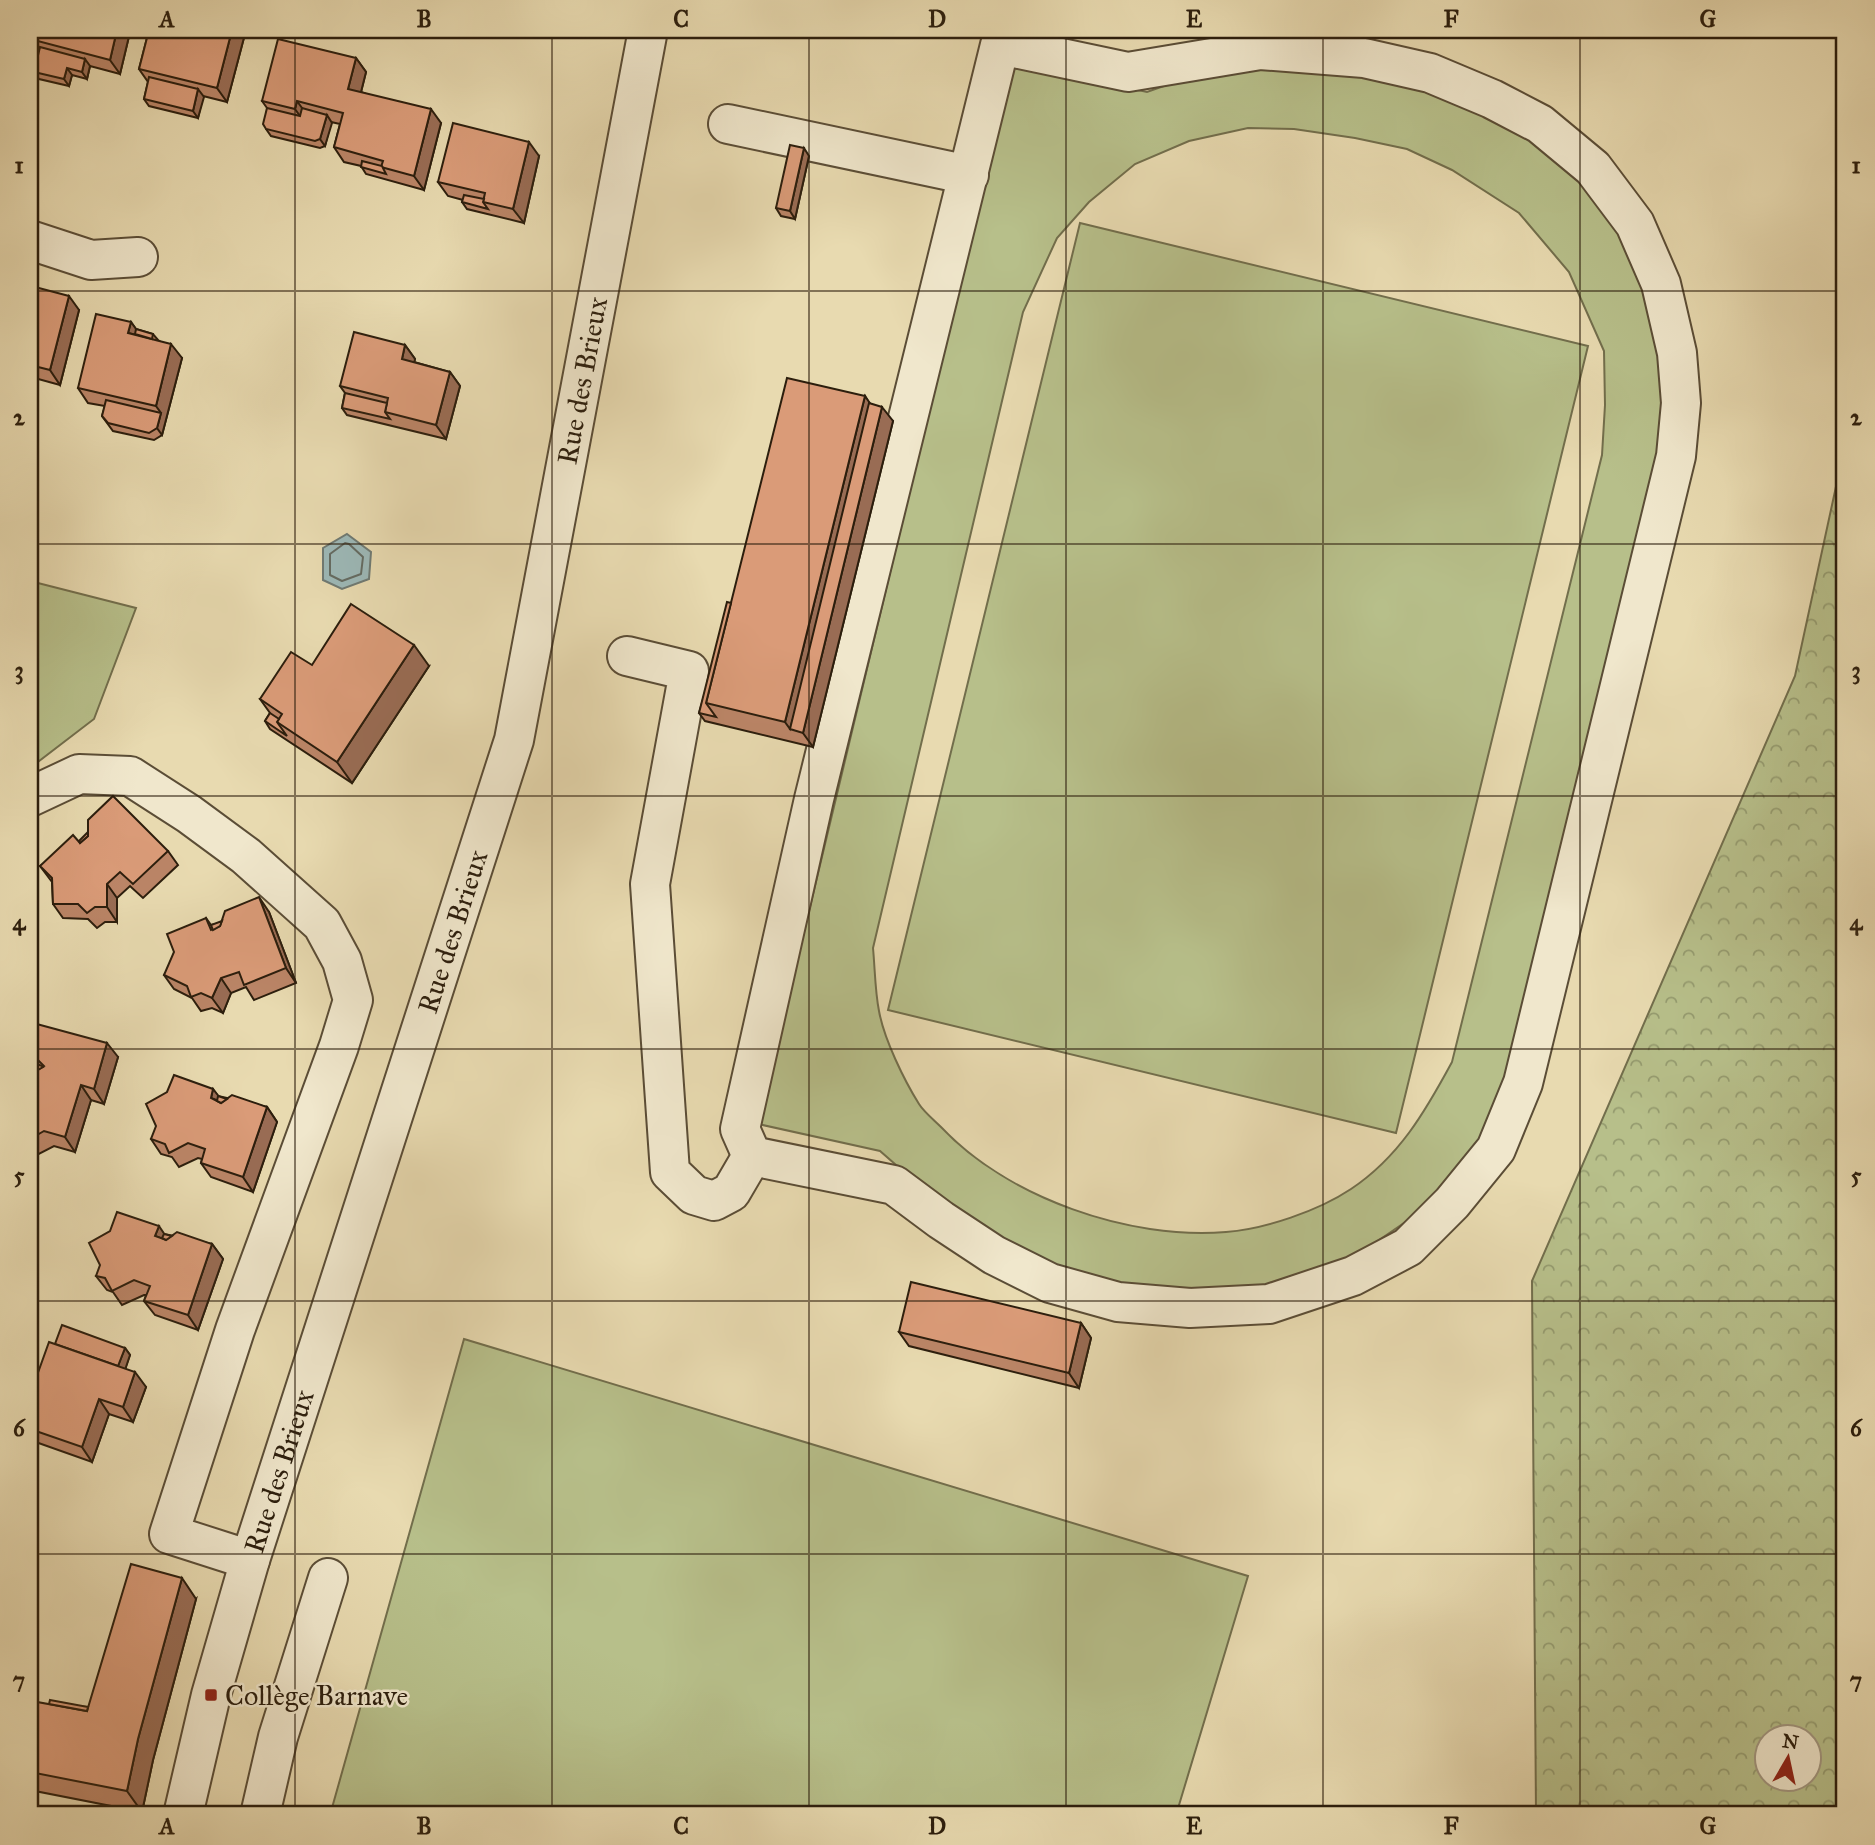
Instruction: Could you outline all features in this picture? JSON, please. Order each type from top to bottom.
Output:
[{"type":"street","name":"Rue des Brieux","points":[[183,1815],[211,1695],[250,1560],[514,740],[648,30]]},
{"type":"street","points":[[1000,45],[1128,72],[1259,50],[1364,58],[1430,73],[1492,99],[1540,124],[1593,168],[1635,224],[1661,284],[1678,353],[1681,403],[1676,456],[1523,1083],[1496,1149],[1452,1203],[1408,1247],[1353,1276],[1269,1304],[1190,1308],[1118,1302],[1050,1283],[994,1255],[894,1185],[752,1156],[740,1129],[814,799],[1000,45]]},
{"type":"street","points":[[728,124],[969,175]]},
{"type":"street","points":[[30,240],[91,260],[138,257]]},
{"type":"street","points":[[627,656],[690,671],[650,884],[670,1172],[694,1195],[714,1201],[732,1192],[752,1156]]},
{"type":"street","points":[[30,797],[79,774],[130,776],[189,814],[246,856],[322,924],[342,961],[353,1000],[340,1046],[235,1330],[169,1534],[250,1560]]},
{"type":"street","points":[[260,1815],[278,1737],[328,1578]]},
{"type":"green space","points":[[1012,63],[1147,92],[1212,69],[1272,65],[1410,77],[1534,139],[1591,191],[1634,250],[1663,318],[1668,406],[1512,1078],[1474,1157],[1420,1212],[1366,1249],[1317,1273],[1270,1288],[1150,1292],[1068,1275],[952,1214],[880,1151],[758,1124]],"holes":[[[1248,128],[1294,129],[1407,149],[1452,170],[1519,213],[1569,272],[1604,351],[1602,455],[1452,1062],[1432,1098],[1397,1148],[1383,1163],[1351,1189],[1323,1205],[1274,1223],[1241,1230],[1189,1233],[1150,1229],[1111,1221],[1035,1194],[969,1152],[926,1113],[907,1083],[885,1034],[878,1003],[873,948],[1023,312],[1057,238],[1089,202],[1135,164],[1189,141]]]},
{"type":"green space","points":[[1080,223],[1588,346],[1396,1133],[888,1010]]},
{"type":"green space","points":[[1845,445],[1845,1815],[1536,1815],[1532,1281],[1795,676]]},
{"type":"green space","points":[[30,581],[136,608],[94,719],[30,768]]},
{"type":"green space","points":[[464,1339],[1248,1576],[1176,1815],[330,1815]]},
{"type":"water","points":[[347,534],[371,552],[369,579],[342,589],[323,580],[323,548]]},
{"type":"building","points":[[30,30],[117,30],[110,60],[30,39]]},
{"type":"building","points":[[149,30],[232,30],[217,88],[139,69]]},
{"type":"building","points":[[278,39],[356,58],[348,89],[431,109],[414,176],[381,167],[383,161],[334,147],[343,113],[297,101],[295,109],[262,101]]},
{"type":"building","points":[[40,47],[85,59],[82,72],[67,68],[64,79],[34,72]]},
{"type":"building","points":[[149,77],[198,89],[193,111],[144,99]]},
{"type":"building","points":[[267,108],[300,116],[302,108],[327,115],[320,139],[315,141],[266,129],[263,124]]},
{"type":"building","points":[[453,123],[529,142],[513,209],[483,202],[485,193],[438,182]]},
{"type":"building","points":[[790,145],[804,148],[790,211],[776,208]]},
{"type":"building","points":[[362,161],[382,166],[386,174],[361,167]]},
{"type":"building","points":[[464,195],[484,199],[488,209],[462,202]]},
{"type":"building","points":[[35,287],[69,296],[50,370],[30,365],[30,297]]},
{"type":"building","points":[[96,314],[131,322],[128,333],[171,344],[156,406],[78,388]]},
{"type":"building","points":[[136,329],[153,334],[152,339],[135,334]]},
{"type":"building","points":[[354,332],[405,345],[402,359],[450,372],[436,425],[385,412],[388,398],[340,386]]},
{"type":"building","points":[[787,378],[865,396],[785,722],[706,703]]},
{"type":"building","points":[[345,393],[387,403],[385,412],[390,419],[342,408]]},
{"type":"building","points":[[106,400],[161,413],[157,428],[149,433],[108,423],[102,416]]},
{"type":"building","points":[[869,403],[882,407],[803,733],[790,729]]},
{"type":"building","points":[[727,602],[731,603],[706,703],[716,717],[699,713]]},
{"type":"building","points":[[351,604],[414,645],[337,762],[277,722],[282,714],[260,699],[291,652],[312,665]]},
{"type":"building","points":[[270,713],[279,719],[277,722],[287,736],[265,721]]},
{"type":"building","points":[[113,796],[168,851],[133,884],[120,872],[107,884],[107,907],[95,907],[87,913],[78,904],[53,904],[52,878],[40,866],[73,835],[80,843],[88,836],[88,820]]},
{"type":"building","points":[[259,897],[286,968],[244,985],[239,972],[221,978],[212,998],[201,993],[191,997],[187,986],[164,975],[174,952],[167,934],[206,918],[211,930],[220,926],[225,911]]},
{"type":"building","points":[[222,921],[220,926],[213,930],[211,925]]},
{"type":"building","points":[[33,1023],[107,1043],[94,1089],[81,1085],[65,1137],[44,1131],[30,1139],[30,1069],[36,1071],[44,1066],[30,1056]]},
{"type":"building","points":[[30,1061],[43,1067],[36,1071],[30,1069]]},
{"type":"building","points":[[174,1075],[213,1089],[211,1098],[221,1103],[232,1095],[267,1107],[243,1177],[201,1163],[205,1149],[188,1143],[169,1153],[165,1144],[151,1139],[156,1126],[146,1104],[167,1092]]},
{"type":"building","points":[[218,1096],[227,1099],[221,1103],[217,1101]]},
{"type":"building","points":[[117,1212],[159,1226],[155,1236],[166,1240],[177,1232],[212,1244],[188,1315],[144,1301],[150,1286],[134,1280],[112,1291],[105,1278],[96,1276],[100,1265],[89,1243],[110,1231]]},
{"type":"building","points":[[164,1234],[172,1236],[166,1240],[162,1238]]},
{"type":"building","points":[[911,1282],[1081,1323],[1069,1373],[899,1332]]},
{"type":"building","points":[[62,1325],[125,1348],[118,1366],[55,1344]]},
{"type":"building","points":[[49,1342],[135,1372],[123,1407],[99,1399],[82,1447],[30,1429],[30,1395]]},
{"type":"building","points":[[131,1564],[182,1578],[138,1739],[127,1791],[30,1772],[30,1732],[37,1702],[87,1711]]},
{"type":"building","points":[[50,1700],[88,1707],[87,1711],[49,1704]]},
{"type":"place","name":"Collège Barnave","points":[[211,1695]]}]
